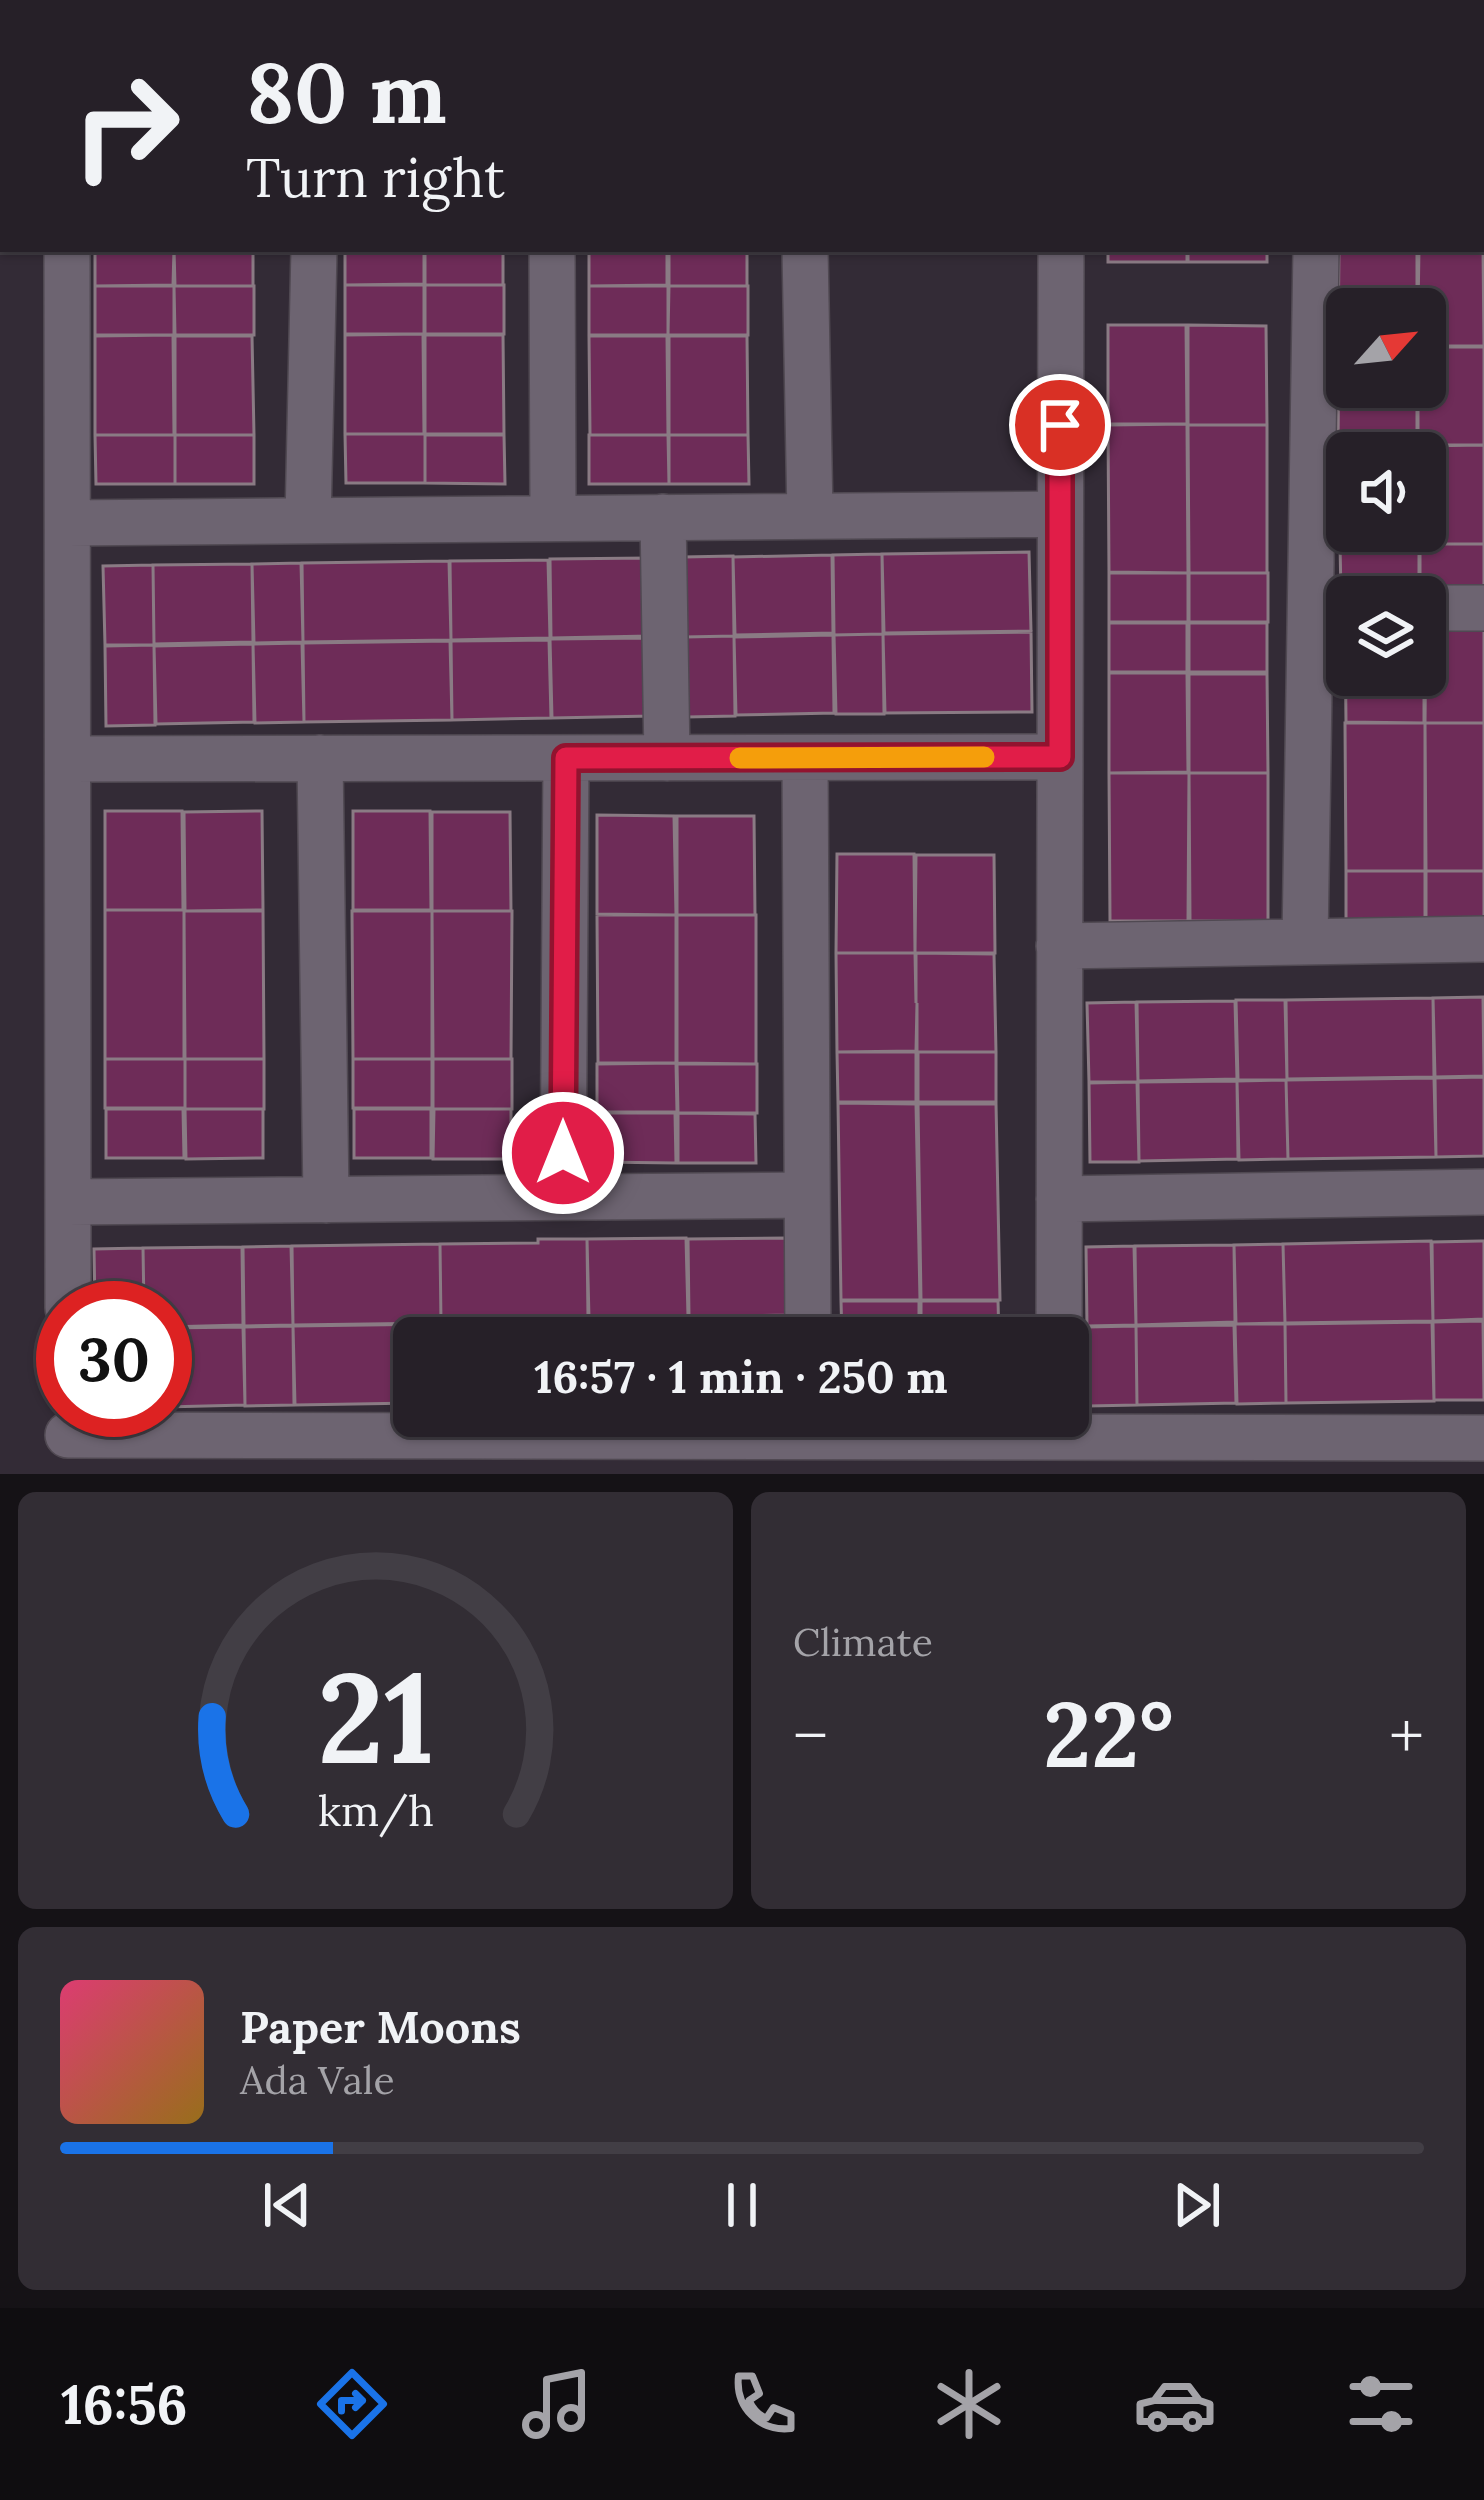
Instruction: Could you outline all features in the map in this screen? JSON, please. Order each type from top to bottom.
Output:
[{"type":"street","points":[[68,252],[68,1281]]},
{"type":"street","points":[[308,520],[314,252]]},
{"type":"street","points":[[552,252],[553,518]]},
{"type":"street","points":[[805,252],[810,516]]},
{"type":"street","points":[[1059,1317],[1061,252]]},
{"type":"street","points":[[1316,252],[1328,576]]},
{"type":"street","points":[[68,523],[1060,514]]},
{"type":"street","points":[[662,517],[667,758]]},
{"type":"street","points":[[1446,608],[1484,608]]},
{"type":"street","points":[[1305,942],[1326,650]]},
{"type":"street","points":[[68,759],[1060,757]]},
{"type":"street","points":[[320,758],[326,1200]]},
{"type":"street","points":[[563,1197],[566,758]]},
{"type":"street","points":[[805,758],[808,1317]]},
{"type":"street","points":[[1059,946],[1484,939]]},
{"type":"street","points":[[1059,1199],[1484,1192]]},
{"type":"street","points":[[68,1202],[808,1195]]},
{"type":"street","points":[[1089,1428],[1484,1438]]},
{"type":"street","points":[[68,1440],[393,1434]]},
{"type":"building","points":[[95,252],[174,252],[173,285],[95,286]]},
{"type":"building","points":[[174,252],[253,252],[253,286],[175,286]]},
{"type":"building","points":[[345,252],[424,252],[424,284],[345,285]]},
{"type":"building","points":[[425,252],[503,252],[503,285],[425,285]]},
{"type":"building","points":[[589,252],[667,252],[667,285],[589,286]]},
{"type":"building","points":[[669,252],[747,252],[747,286],[669,286]]},
{"type":"building","points":[[1108,252],[1187,252],[1187,262],[1108,262]]},
{"type":"building","points":[[1188,252],[1267,252],[1267,262],[1188,262]]},
{"type":"building","points":[[1339,252],[1417,252],[1417,288],[1339,288]]},
{"type":"building","points":[[1419,252],[1483,252],[1484,346],[1446,346],[1446,288],[1418,288]]},
{"type":"building","points":[[345,285],[424,285],[424,334],[345,334]]},
{"type":"building","points":[[425,285],[504,285],[504,334],[425,334]]},
{"type":"building","points":[[95,286],[174,286],[174,335],[95,335]]},
{"type":"building","points":[[174,286],[254,286],[254,335],[175,335]]},
{"type":"building","points":[[589,286],[668,286],[668,335],[589,335]]},
{"type":"building","points":[[669,286],[748,286],[748,335],[668,335]]},
{"type":"building","points":[[1108,325],[1186,325],[1187,424],[1108,424]]},
{"type":"building","points":[[1188,325],[1266,326],[1267,425],[1188,425]]},
{"type":"building","points":[[423,334],[424,434],[345,434],[345,335]]},
{"type":"building","points":[[173,335],[174,435],[95,435],[95,336]]},
{"type":"building","points":[[425,335],[503,335],[504,434],[425,434]]},
{"type":"building","points":[[175,336],[252,336],[254,435],[175,435]]},
{"type":"building","points":[[589,336],[667,336],[668,435],[590,435]]},
{"type":"building","points":[[669,336],[747,336],[748,435],[669,435]]},
{"type":"building","points":[[1446,347],[1484,347],[1484,445],[1446,445],[1446,432],[1418,432],[1418,408],[1446,408]]},
{"type":"building","points":[[1338,408],[1417,408],[1417,432],[1338,432]]},
{"type":"building","points":[[1187,424],[1188,573],[1109,572],[1108,425]]},
{"type":"building","points":[[1188,425],[1267,425],[1267,573],[1189,573]]},
{"type":"building","points":[[345,434],[425,434],[425,483],[346,483]]},
{"type":"building","points":[[95,435],[175,435],[175,484],[96,484]]},
{"type":"building","points":[[175,435],[254,435],[254,484],[175,484]]},
{"type":"building","points":[[425,435],[504,435],[505,484],[425,483]]},
{"type":"building","points":[[589,435],[668,435],[669,484],[589,484]]},
{"type":"building","points":[[669,435],[748,435],[749,484],[669,484]]},
{"type":"building","points":[[1484,445],[1484,544],[1446,544],[1446,446]]},
{"type":"building","points":[[1446,544],[1484,544],[1484,594],[1446,594],[1446,576],[1420,576],[1420,552],[1446,552]]},
{"type":"building","points":[[1029,552],[1031,631],[884,633],[882,554]]},
{"type":"building","points":[[1340,552],[1419,552],[1419,576],[1341,576]]},
{"type":"building","points":[[882,554],[883,634],[834,635],[833,555]]},
{"type":"building","points":[[832,555],[833,633],[735,635],[733,557]]},
{"type":"building","points":[[733,556],[734,636],[685,637],[684,557]]},
{"type":"building","points":[[648,558],[650,636],[551,638],[550,559]]},
{"type":"building","points":[[548,560],[550,638],[451,640],[450,561]]},
{"type":"building","points":[[449,561],[451,640],[303,642],[302,563]]},
{"type":"building","points":[[301,563],[303,642],[254,643],[252,564]]},
{"type":"building","points":[[252,564],[253,642],[154,644],[153,565]]},
{"type":"building","points":[[153,565],[154,645],[105,645],[103,566]]},
{"type":"building","points":[[1109,573],[1188,573],[1188,622],[1109,622]]},
{"type":"building","points":[[1189,573],[1268,573],[1268,622],[1189,622]]},
{"type":"building","points":[[1109,623],[1187,623],[1187,672],[1109,672]]},
{"type":"building","points":[[1189,623],[1267,623],[1267,672],[1189,672]]},
{"type":"building","points":[[1446,624],[1484,624],[1484,723],[1425,723],[1425,696],[1446,696]]},
{"type":"building","points":[[1031,632],[1032,712],[885,713],[883,634]]},
{"type":"building","points":[[883,634],[884,714],[836,714],[834,635]]},
{"type":"building","points":[[833,635],[834,713],[736,715],[734,637]]},
{"type":"building","points":[[734,636],[735,716],[687,717],[685,637]]},
{"type":"building","points":[[649,638],[651,716],[552,718],[550,639]]},
{"type":"building","points":[[549,640],[551,718],[452,720],[451,641]]},
{"type":"building","points":[[450,641],[452,720],[304,722],[303,643]]},
{"type":"building","points":[[302,643],[304,722],[255,723],[253,644]]},
{"type":"building","points":[[253,644],[254,722],[156,724],[154,646]]},
{"type":"building","points":[[154,645],[155,725],[106,726],[105,646]]},
{"type":"building","points":[[1109,673],[1187,673],[1188,772],[1109,773]]},
{"type":"building","points":[[1189,674],[1267,674],[1268,773],[1189,773]]},
{"type":"building","points":[[1346,696],[1424,696],[1424,723],[1346,722]]},
{"type":"building","points":[[1345,723],[1425,723],[1425,871],[1346,871]]},
{"type":"building","points":[[1425,723],[1484,723],[1484,871],[1426,871]]},
{"type":"building","points":[[1109,773],[1189,773],[1188,921],[1110,921]]},
{"type":"building","points":[[1189,773],[1268,773],[1268,921],[1190,921]]},
{"type":"building","points":[[105,811],[182,811],[183,910],[105,910]]},
{"type":"building","points":[[262,811],[263,910],[185,911],[184,812]]},
{"type":"building","points":[[353,811],[430,811],[431,910],[353,910]]},
{"type":"building","points":[[432,812],[510,812],[511,911],[432,911]]},
{"type":"building","points":[[597,815],[674,816],[676,915],[597,914]]},
{"type":"building","points":[[677,816],[754,816],[755,915],[677,915]]},
{"type":"building","points":[[837,854],[914,854],[915,953],[836,953]]},
{"type":"building","points":[[916,855],[994,855],[995,953],[915,953]]},
{"type":"building","points":[[1346,871],[1425,871],[1425,920],[1346,920]]},
{"type":"building","points":[[1426,871],[1484,871],[1484,920],[1426,920]]},
{"type":"building","points":[[105,910],[184,910],[184,1059],[105,1059]]},
{"type":"building","points":[[184,911],[263,911],[264,1059],[185,1059]]},
{"type":"building","points":[[352,911],[432,911],[432,1059],[353,1059]]},
{"type":"building","points":[[432,911],[512,911],[511,1059],[433,1059]]},
{"type":"building","points":[[597,915],[676,915],[676,1063],[598,1063]]},
{"type":"building","points":[[677,915],[756,915],[756,1064],[677,1063]]},
{"type":"building","points":[[836,953],[915,953],[916,1003],[916,953],[994,954],[996,1052],[917,1052],[917,1003],[916,1051],[837,1052]]},
{"type":"building","points":[[1483,997],[1484,1076],[1435,1077],[1433,998]]},
{"type":"building","points":[[1433,998],[1434,1077],[1287,1079],[1286,1000]]},
{"type":"building","points":[[1236,1000],[1285,1000],[1287,1080],[1238,1080]]},
{"type":"building","points":[[1235,1001],[1237,1079],[1138,1081],[1137,1002]]},
{"type":"building","points":[[1136,1002],[1138,1082],[1089,1082],[1087,1003]]},
{"type":"building","points":[[837,1052],[916,1052],[916,1102],[838,1102]]},
{"type":"building","points":[[918,1052],[996,1052],[996,1102],[918,1102]]},
{"type":"building","points":[[105,1059],[185,1059],[185,1108],[105,1108]]},
{"type":"building","points":[[185,1059],[264,1059],[264,1109],[185,1109]]},
{"type":"building","points":[[353,1059],[432,1059],[432,1108],[353,1108]]},
{"type":"building","points":[[433,1059],[512,1059],[512,1109],[433,1109]]},
{"type":"building","points":[[676,1063],[677,1112],[597,1112],[597,1064]]},
{"type":"building","points":[[677,1064],[757,1064],[757,1113],[678,1113]]},
{"type":"building","points":[[1484,1077],[1484,1156],[1436,1157],[1435,1078]]},
{"type":"building","points":[[1434,1078],[1436,1157],[1288,1159],[1286,1080]]},
{"type":"building","points":[[1286,1080],[1288,1159],[1239,1160],[1237,1081]]},
{"type":"building","points":[[1237,1081],[1238,1159],[1139,1161],[1138,1082]]},
{"type":"building","points":[[1137,1082],[1139,1162],[1090,1162],[1089,1083]]},
{"type":"building","points":[[838,1103],[916,1104],[920,1300],[841,1300]]},
{"type":"building","points":[[918,1104],[996,1104],[1000,1300],[921,1300]]},
{"type":"building","points":[[106,1109],[183,1109],[184,1158],[106,1158]]},
{"type":"building","points":[[185,1109],[263,1109],[263,1158],[186,1159]]},
{"type":"building","points":[[354,1109],[431,1109],[431,1158],[354,1158]]},
{"type":"building","points":[[434,1109],[511,1109],[511,1159],[433,1159]]},
{"type":"building","points":[[598,1113],[675,1113],[676,1163],[598,1162]]},
{"type":"building","points":[[678,1113],[755,1114],[756,1163],[678,1163]]},
{"type":"building","points":[[686,1238],[688,1316],[589,1317],[587,1239]]},
{"type":"building","points":[[786,1238],[788,1315],[689,1317],[688,1239]]},
{"type":"building","points":[[538,1239],[587,1239],[588,1317],[441,1317],[440,1244],[538,1243]]},
{"type":"building","points":[[1431,1241],[1433,1321],[1285,1323],[1283,1244]]},
{"type":"building","points":[[1484,1241],[1484,1319],[1433,1321],[1432,1242]]},
{"type":"building","points":[[440,1244],[441,1317],[393,1317],[393,1324],[293,1325],[292,1246]]},
{"type":"building","points":[[1283,1244],[1285,1323],[1236,1324],[1234,1245]]},
{"type":"building","points":[[1234,1245],[1235,1322],[1136,1325],[1135,1246]]},
{"type":"building","points":[[291,1246],[293,1325],[244,1326],[243,1247]]},
{"type":"building","points":[[1134,1246],[1136,1325],[1089,1326],[1086,1247]]},
{"type":"building","points":[[242,1247],[243,1325],[192,1326],[192,1281],[144,1281],[143,1248]]},
{"type":"building","points":[[143,1248],[144,1281],[95,1281],[94,1249]]},
{"type":"building","points":[[841,1301],[919,1301],[919,1317],[841,1317]]},
{"type":"building","points":[[921,1301],[998,1301],[998,1317],[921,1317]]},
{"type":"building","points":[[1483,1321],[1484,1400],[1434,1400],[1433,1322]]},
{"type":"building","points":[[1432,1322],[1434,1401],[1286,1403],[1285,1324]]},
{"type":"building","points":[[1235,1324],[1285,1324],[1286,1403],[1237,1404]]},
{"type":"building","points":[[393,1325],[393,1403],[295,1405],[293,1326]]},
{"type":"building","points":[[1234,1325],[1236,1403],[1137,1405],[1136,1326]]},
{"type":"building","points":[[293,1326],[294,1405],[245,1406],[244,1327]]},
{"type":"building","points":[[1136,1326],[1137,1405],[1089,1406],[1089,1327]]},
{"type":"building","points":[[243,1327],[245,1405],[192,1406],[192,1328]]},
{"type":"slow traffic","points":[[740,758],[984,757]]},
{"type":"route","points":[[563,1153],[566,758],[1060,757],[1060,425]]}]
